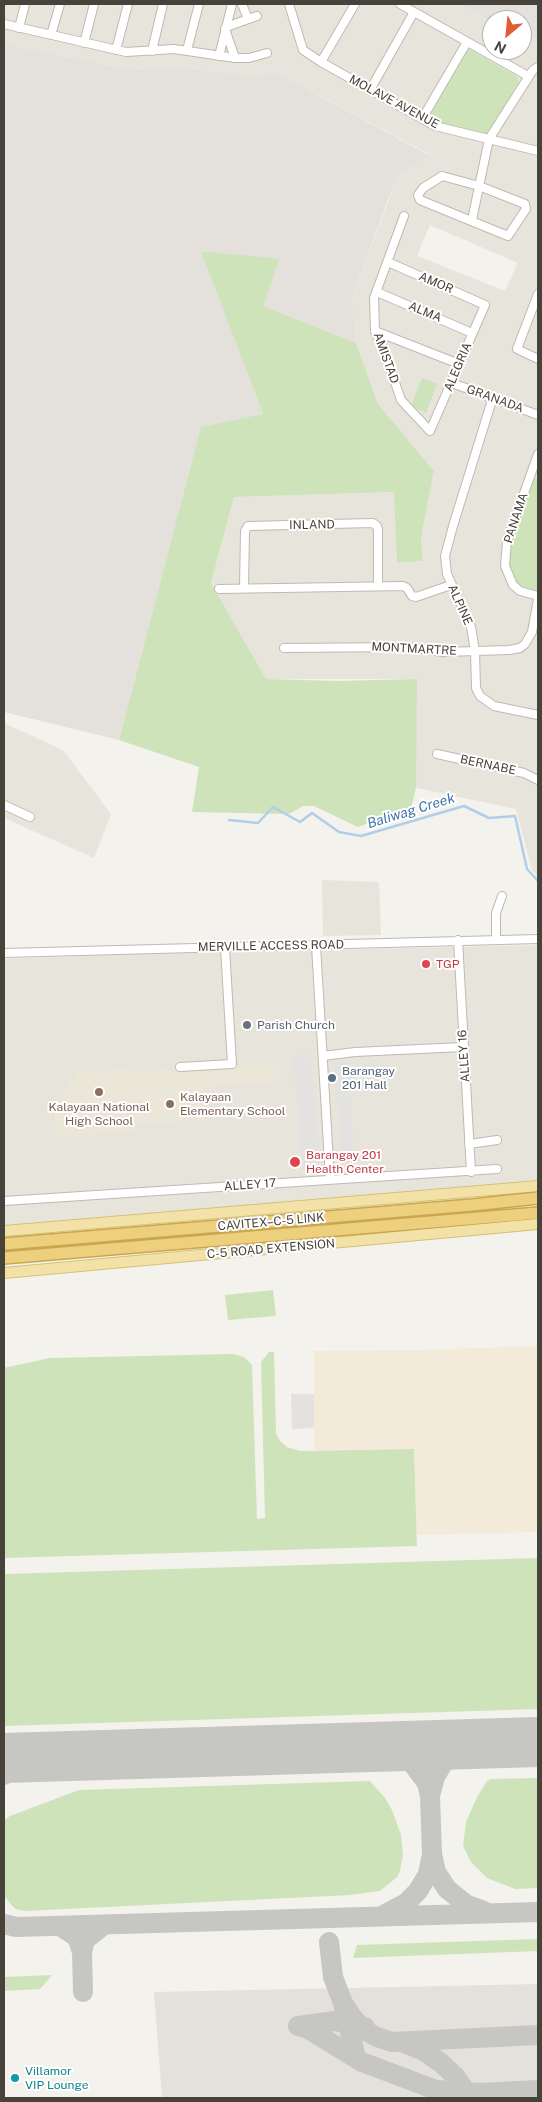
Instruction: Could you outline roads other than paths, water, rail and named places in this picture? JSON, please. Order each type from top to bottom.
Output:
[{"type":"highway","name":"CAVITEX–C-5 LINK","points":[[4,1244],[538,1198]]},
{"type":"highway","name":"CAVITEX–C-5 LINK","points":[[4,1258],[538,1213]]},
{"type":"main road","points":[[4,1231],[538,1186]]},
{"type":"main road","name":"C-5 ROAD EXTENSION","points":[[4,1273],[538,1224]]},
{"type":"street","points":[[19,28],[26,4]]},
{"type":"street","points":[[52,35],[60,4]]},
{"type":"street","points":[[84,42],[94,4]]},
{"type":"street","points":[[116,50],[128,4]]},
{"type":"street","points":[[152,51],[163,4]]},
{"type":"street","points":[[187,50],[199,4]]},
{"type":"street","points":[[219,56],[232,4]]},
{"type":"street","points":[[242,4],[248,19]]},
{"type":"street","name":"MOLAVE AVENUE","points":[[289,4],[303,50],[320,62],[435,126],[538,151]]},
{"type":"street","points":[[320,62],[355,4]]},
{"type":"street","points":[[400,4],[528,76]]},
{"type":"street","points":[[370,90],[414,12]]},
{"type":"street","points":[[226,28],[257,16]]},
{"type":"street","points":[[4,24],[126,52],[187,50],[235,58],[249,58],[267,53]]},
{"type":"street","points":[[226,28],[235,58]]},
{"type":"street","points":[[422,119],[467,42]]},
{"type":"street","points":[[472,220],[489,139],[528,76],[538,67]]},
{"type":"street","points":[[442,176],[479,186],[525,204],[526,209],[508,236],[472,220],[420,200],[418,195],[423,188],[442,176]]},
{"type":"street","name":"AMISTAD","points":[[404,216],[374,298],[375,331],[384,350],[401,400],[428,430],[432,430]]},
{"type":"street","name":"AMOR","points":[[388,262],[484,304]]},
{"type":"street","name":"ALMA","points":[[376,292],[472,333]]},
{"type":"street","points":[[538,294],[517,349],[538,359]]},
{"type":"street","name":"ALEGRIA","points":[[432,430],[485,306],[484,304]]},
{"type":"street","points":[[375,331],[459,364]]},
{"type":"street","name":"GRANADA","points":[[452,383],[538,415]]},
{"type":"street","name":"ALPINE","points":[[493,398],[445,556],[447,574],[450,585],[471,627],[475,651],[476,688],[480,696],[494,706],[538,715]]},
{"type":"street","name":"PANAMA","points":[[538,454],[535,473],[507,541],[505,566],[513,585],[520,591],[538,597]]},
{"type":"street","name":"INLAND","points":[[244,588],[246,527],[373,524],[377,526],[378,530],[378,586]]},
{"type":"street","points":[[220,589],[405,587],[412,596],[416,597],[450,585]]},
{"type":"street","name":"MONTMARTRE","points":[[284,648],[391,647],[443,652],[520,648],[525,644],[532,632],[538,597]]},
{"type":"street","name":"BERNABE","points":[[436,754],[524,773],[538,780]]},
{"type":"street","points":[[4,805],[30,816]]},
{"type":"street","points":[[496,940],[496,913],[502,896]]},
{"type":"street","name":"MERVILLE ACCESS ROAD","points":[[4,953],[538,939]]},
{"type":"street","name":"ALLEY 16","points":[[458,940],[471,1172]]},
{"type":"street","points":[[316,946],[330,1179]]},
{"type":"street","points":[[180,1067],[230,1065],[232,1062],[225,948]]},
{"type":"street","points":[[323,1056],[355,1052],[463,1047]]},
{"type":"street","points":[[469,1144],[497,1140]]},
{"type":"street","name":"ALLEY 17","points":[[4,1201],[497,1169]]},
{"type":"waterway","name":"Baliwag Creek","points":[[229,820],[258,823],[273,807],[300,822],[312,813],[339,832],[361,836],[464,806],[489,818],[515,816],[527,869],[538,881]]},
{"type":"place","name":"TGP","points":[[426,964]]},
{"type":"place","name":"Parish Church","points":[[247,1025]]},
{"type":"place","name":"Barangay 201 Hall","points":[[332,1078]]},
{"type":"place","name":"Kalayaan National High School","points":[[99,1092]]},
{"type":"place","name":"Kalayaan Elementary School","points":[[170,1104]]},
{"type":"place","name":"Barangay 201 Health Center","points":[[295,1162]]},
{"type":"place","name":"Villamor VIP Lounge","points":[[15,2078]]}]
